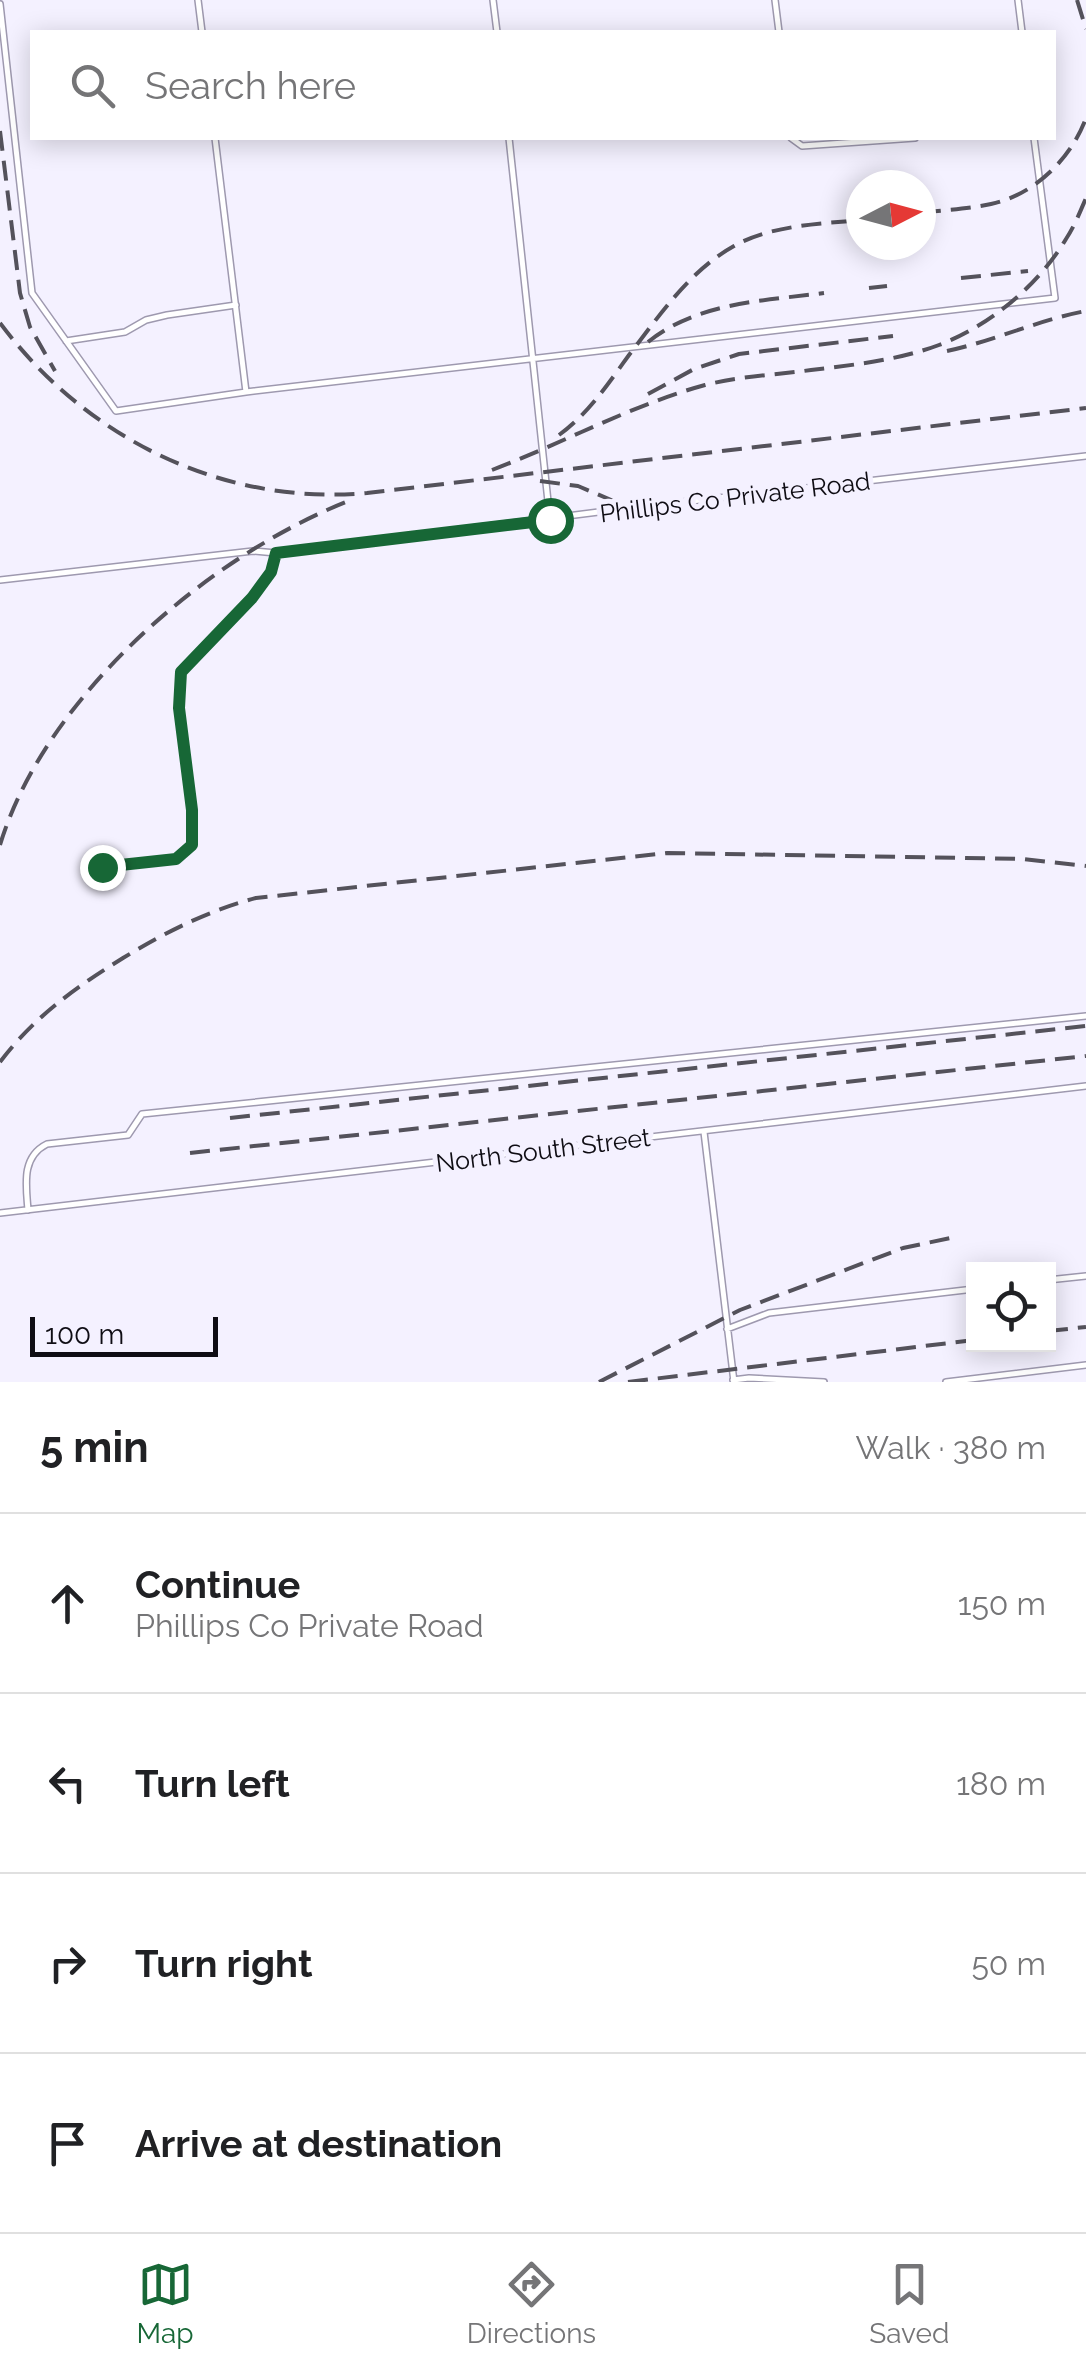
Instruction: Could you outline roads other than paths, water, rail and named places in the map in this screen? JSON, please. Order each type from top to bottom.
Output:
[{"type":"lane","points":[[198,0],[202,30]]},
{"type":"lane","points":[[493,0],[497,30]]},
{"type":"lane","points":[[775,0],[778,30]]},
{"type":"lane","points":[[1018,0],[1022,30]]},
{"type":"lane","points":[[0,4],[32,293],[116,411],[246,392],[1055,298],[1034,140]]},
{"type":"lane","points":[[215,140],[246,392]]},
{"type":"lane","points":[[508,140],[550,520]]},
{"type":"lane","points":[[794,140],[802,146],[887,140]]},
{"type":"lane","points":[[66,341],[125,332],[146,320],[167,315],[236,306]]},
{"type":"lane","name":"Phillips Co Private Road","points":[[0,580],[253,551],[276,553],[1086,456]]},
{"type":"lane","points":[[102,867],[176,859],[192,845],[192,810],[179,708],[181,672],[252,598],[271,572],[276,553]]},
{"type":"lane","points":[[28,1210],[28,1167],[39,1148],[128,1136],[142,1114],[1086,1016]]},
{"type":"lane","name":"North South Street","points":[[0,1213],[1086,1086]]},
{"type":"lane","points":[[704,1131],[734,1381],[749,1378],[824,1382]]},
{"type":"lane","points":[[1056,1279],[1086,1276]]},
{"type":"lane","points":[[728,1329],[769,1313],[966,1290]]},
{"type":"lane","points":[[946,1382],[1086,1366]]},
{"type":"railway","points":[[1077,0],[1086,29]]},
{"type":"railway","points":[[936,211],[991,204],[1022,193],[1061,161],[1086,118]]},
{"type":"railway","points":[[0,131],[20,293],[30,327],[55,371]]},
{"type":"railway","points":[[492,470],[651,403],[705,385],[892,358],[958,337],[1011,303],[1041,273],[1069,234],[1086,198]]},
{"type":"railway","points":[[559,435],[597,398],[676,295],[718,256],[748,239],[780,230],[846,221]]},
{"type":"railway","points":[[961,278],[1028,271]]},
{"type":"railway","points":[[869,288],[887,286]]},
{"type":"railway","points":[[648,342],[667,329],[710,311],[824,293]]},
{"type":"railway","points":[[947,351],[1086,311]]},
{"type":"railway","points":[[0,323],[73,400],[116,431],[161,456],[210,475],[261,488],[313,494],[367,493],[1086,408]]},
{"type":"railway","points":[[648,394],[694,369],[739,354],[893,336]]},
{"type":"railway","points":[[540,481],[578,486],[630,508]]},
{"type":"railway","points":[[0,845],[22,790],[54,736],[93,685],[139,637],[189,594],[243,556],[351,500]]},
{"type":"railway","points":[[0,1062],[41,1017],[106,969],[187,923],[256,898],[667,853],[1023,859],[1086,866]]},
{"type":"railway","points":[[230,1118],[1086,1026]]},
{"type":"railway","points":[[190,1153],[1086,1056]]},
{"type":"railway","points":[[599,1382],[740,1310],[903,1248],[955,1237]]},
{"type":"railway","points":[[1056,1330],[1086,1327]]},
{"type":"railway","points":[[628,1382],[966,1341]]}]
